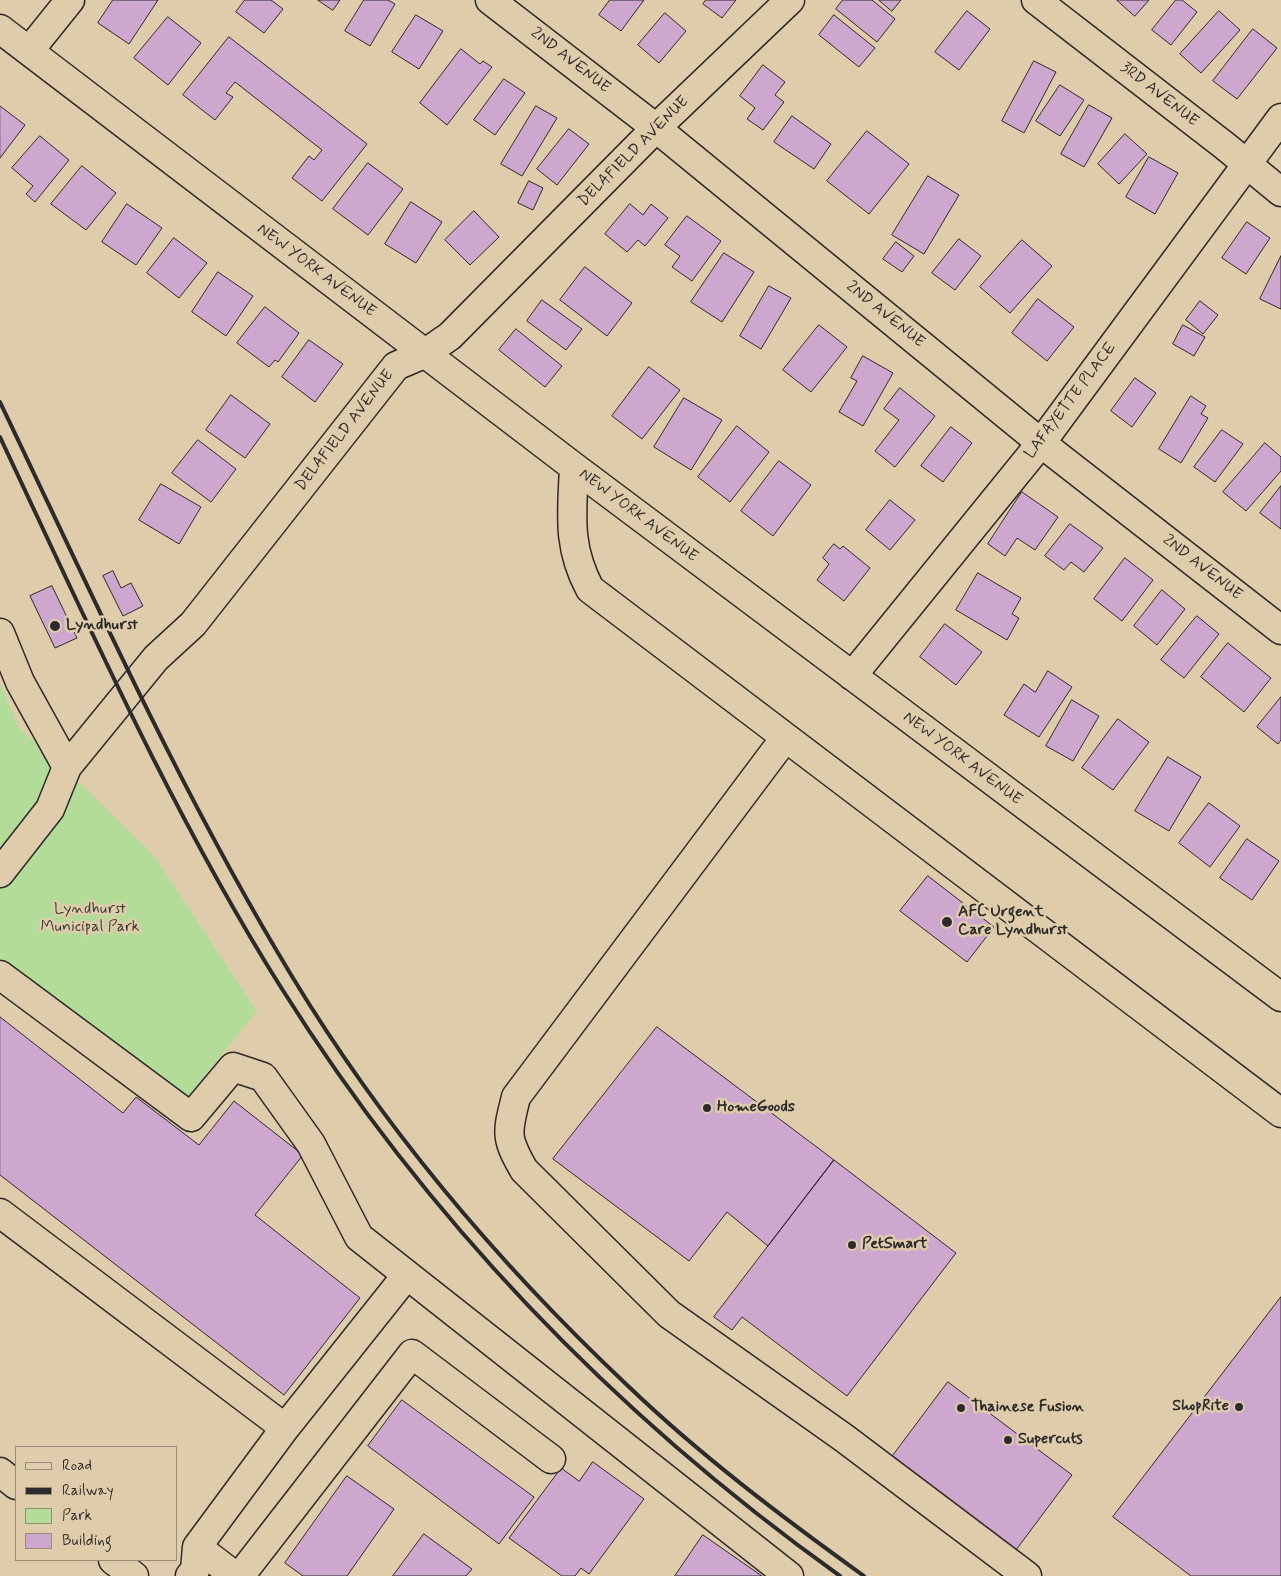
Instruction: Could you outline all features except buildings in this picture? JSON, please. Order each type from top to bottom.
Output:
[{"type":"street","points":[[30,52],[70,0]]},
{"type":"street","name":"2ND AVENUE","points":[[490,0],[656,128],[1041,443],[1281,630]]},
{"type":"street","name":"DELAFIELD AVENUE","points":[[0,873],[50,809],[67,766],[156,658],[193,624],[396,366],[424,354],[450,336],[656,128],[790,0]]},
{"type":"street","name":"3RD AVENUE","points":[[1036,0],[1281,192]]},
{"type":"street","name":"NEW YORK AVENUE","points":[[0,29],[424,354],[1281,997]]},
{"type":"street","name":"LAFAYETTE PLACE","points":[[852,676],[1041,443],[1281,118]]},
{"type":"street","points":[[574,467],[571,533],[579,568],[590,589],[1281,1113]]},
{"type":"street","points":[[0,633],[20,682],[67,766]]},
{"type":"street","points":[[785,738],[516,1097],[508,1127],[510,1146],[524,1170],[669,1314],[844,1438],[1027,1576]]},
{"type":"street","points":[[0,975],[191,1118],[233,1067],[263,1077],[311,1144],[359,1237],[406,1276],[789,1576]]},
{"type":"street","points":[[0,1214],[285,1428]]},
{"type":"street","points":[[235,1576],[194,1564],[285,1428],[406,1276]]},
{"type":"street","points":[[240,1576],[412,1354],[551,1459]]},
{"type":"street","points":[[0,1472],[15,1484]]},
{"type":"street","points":[[102,1576],[113,1561]]},
{"type":"street","points":[[115,1561],[134,1576]]},
{"type":"green space","name":"Lyndhurst Municipal Park","points":[[0,682],[18,727],[77,780],[155,857],[257,1011],[183,1102],[0,963]]},
{"type":"railway","points":[[0,402],[139,694],[213,838],[293,978],[328,1034],[405,1141],[446,1193],[534,1292],[627,1385],[712,1461],[864,1576]]},
{"type":"railway","points":[[0,437],[133,718],[204,855],[282,989],[339,1074],[400,1156],[464,1235],[532,1310],[604,1382],[680,1450],[758,1515],[840,1576]]},
{"type":"place","name":"Lyndhurst","points":[[55,626]]},
{"type":"place","name":"AFC Urgent Care Lyndhurst","points":[[947,922]]},
{"type":"place","name":"HomeGoods","points":[[707,1108]]},
{"type":"place","name":"PetSmart","points":[[852,1245]]},
{"type":"place","name":"ShopRite","points":[[1239,1407]]},
{"type":"place","name":"Thainese Fusion","points":[[961,1408]]},
{"type":"place","name":"Supercuts","points":[[1008,1440]]}]
